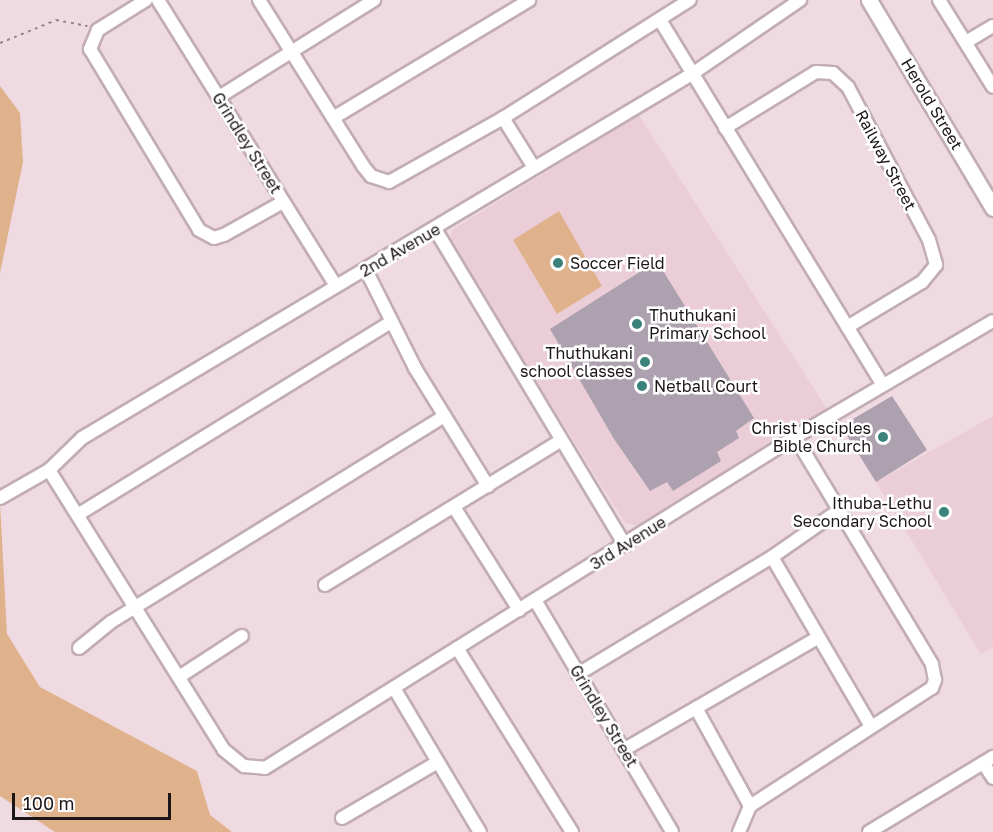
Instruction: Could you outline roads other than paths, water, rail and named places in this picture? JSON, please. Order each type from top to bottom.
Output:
[{"type":"street","points":[[146,0],[98,30],[90,40],[93,56],[205,237],[224,235],[283,202]]},
{"type":"street","name":"Grindley Street","points":[[158,0],[336,286]]},
{"type":"street","points":[[259,0],[371,176],[389,182],[503,118],[690,0]]},
{"type":"street","points":[[219,98],[374,0]]},
{"type":"street","points":[[333,118],[529,0]]},
{"type":"street","name":"2nd Avenue","points":[[0,498],[49,470],[82,438],[435,229],[533,166],[692,74],[800,0]]},
{"type":"street","name":"Herold Street","points":[[869,0],[993,208]]},
{"type":"street","points":[[939,0],[993,87]]},
{"type":"street","points":[[660,20],[882,384]]},
{"type":"street","points":[[966,42],[993,26]]},
{"type":"street","name":"Railway Street","points":[[726,128],[816,72],[833,73],[848,87],[929,240],[936,265],[922,282],[847,327]]},
{"type":"street","points":[[503,118],[533,166]]},
{"type":"street","points":[[435,229],[560,441],[625,545]]},
{"type":"street","points":[[366,270],[390,323],[488,486]]},
{"type":"street","name":"3rd Avenue","points":[[178,677],[235,761],[252,769],[265,768],[795,437],[993,321]]},
{"type":"street","points":[[79,514],[390,323]]},
{"type":"street","points":[[79,648],[137,608],[445,416]]},
{"type":"street","points":[[740,832],[750,806],[870,725],[932,688],[935,673],[795,437]]},
{"type":"street","points":[[325,585],[560,441]]},
{"type":"street","points":[[49,470],[79,514],[178,677],[242,636]]},
{"type":"street","points":[[454,507],[519,610]]},
{"type":"street","points":[[578,674],[772,557],[838,511]]},
{"type":"street","points":[[772,557],[817,638],[870,725]]},
{"type":"street","name":"Grindley Street","points":[[535,600],[672,832]]},
{"type":"street","points":[[625,749],[817,638]]},
{"type":"street","points":[[457,648],[572,832]]},
{"type":"street","points":[[394,688],[436,763],[480,832]]},
{"type":"street","points":[[696,708],[750,806]]},
{"type":"street","points":[[869,832],[988,760],[993,778]]},
{"type":"street","points":[[342,818],[436,763]]},
{"type":"place","name":"Soccer Field","points":[[558,263]]},
{"type":"place","name":"Thuthukani Primary School","points":[[637,324]]},
{"type":"place","name":"Thuthukani school classes","points":[[645,362]]},
{"type":"place","name":"Netball Court","points":[[642,386]]},
{"type":"place","name":"Christ Disciples Bible Church","points":[[883,437]]},
{"type":"place","name":"Ithuba-Lethu Secondary School","points":[[944,512]]}]
